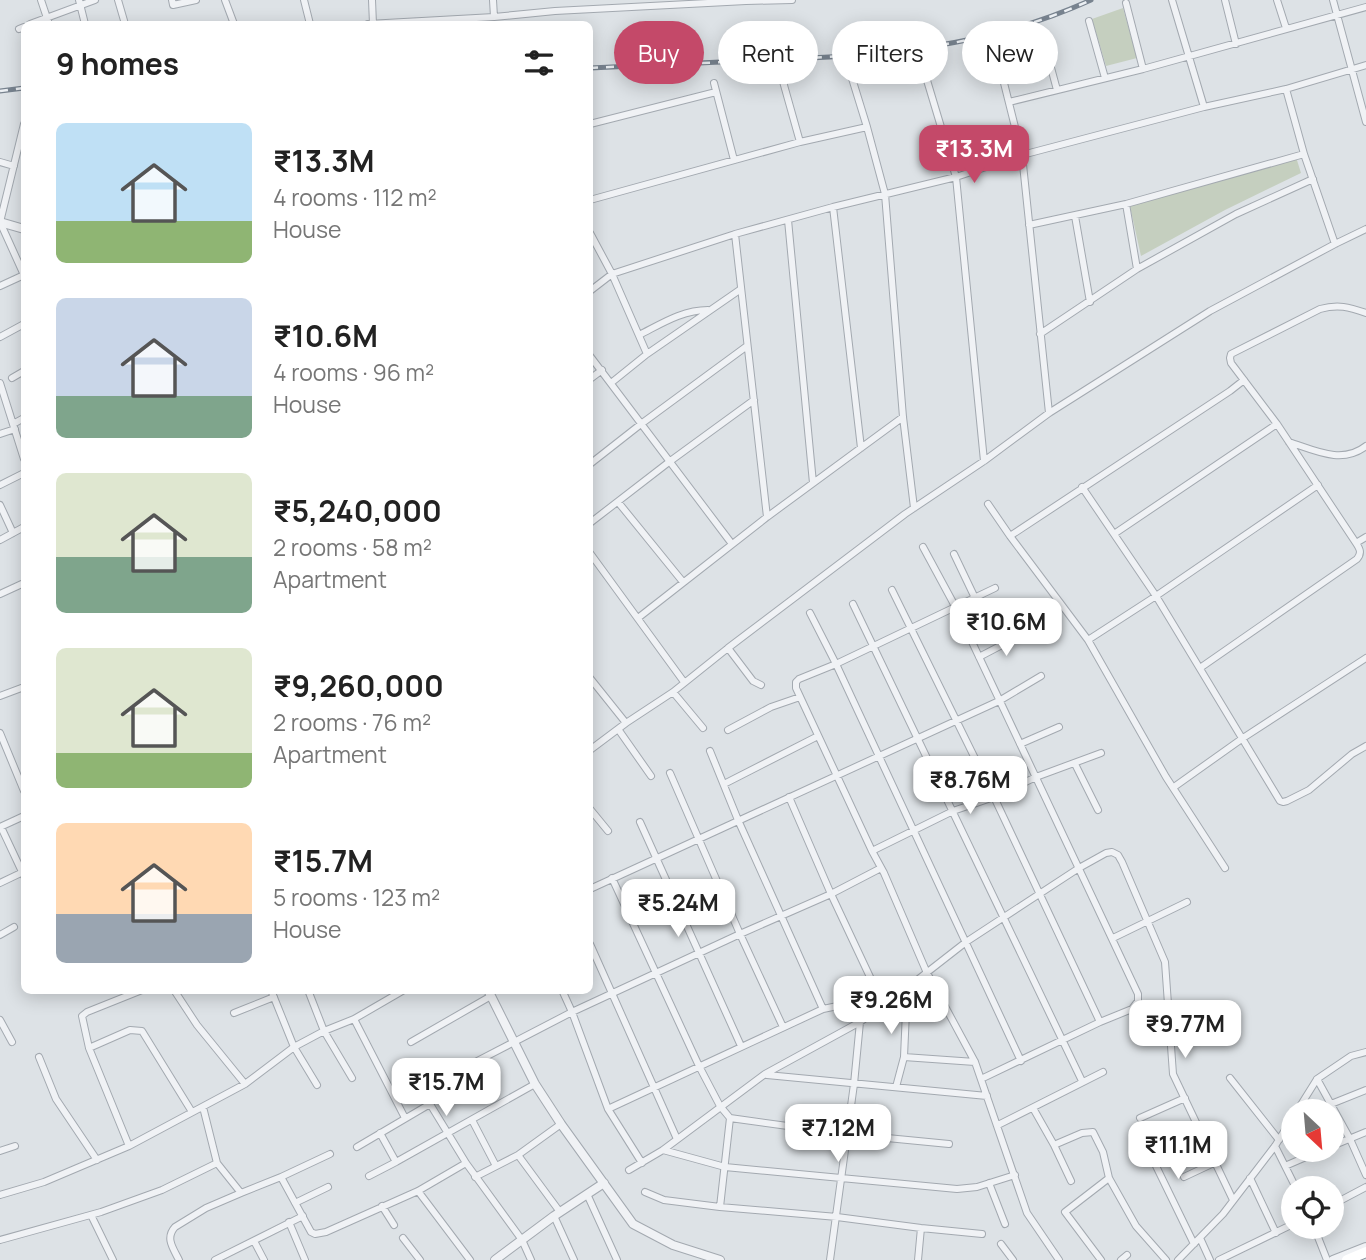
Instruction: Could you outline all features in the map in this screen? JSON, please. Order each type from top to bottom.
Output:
[{"type":"highway","points":[[1347,1260],[1366,1249]]},
{"type":"highway","points":[[1361,1260],[1366,1258]]},
{"type":"street","points":[[41,0],[48,21],[80,3],[95,0]]},
{"type":"street","points":[[118,0],[124,21]]},
{"type":"street","points":[[172,0],[173,5],[196,0]]},
{"type":"street","points":[[225,0],[233,21]]},
{"type":"street","points":[[304,0],[309,21]]},
{"type":"street","points":[[372,0],[373,21]]},
{"type":"street","points":[[493,0],[494,17]]},
{"type":"street","points":[[554,0],[555,11]]},
{"type":"street","points":[[612,0],[612,8]]},
{"type":"street","points":[[425,21],[675,2],[792,0]]},
{"type":"street","points":[[1172,0],[1205,107]]},
{"type":"street","points":[[1225,0],[1236,44]]},
{"type":"street","points":[[1277,0],[1286,28]]},
{"type":"street","points":[[1333,0],[1366,122]]},
{"type":"street","points":[[80,3],[84,21]]},
{"type":"street","points":[[1126,3],[1143,69]]},
{"type":"street","points":[[1009,102],[1143,69],[1366,7]]},
{"type":"street","points":[[1089,21],[1105,78]]},
{"type":"street","points":[[593,290],[612,274],[735,234],[956,177],[1022,155],[1205,107],[1286,89],[1366,65]]},
{"type":"street","points":[[714,83],[734,160]]},
{"type":"street","points":[[784,84],[800,142]]},
{"type":"street","points":[[854,84],[885,194],[914,508]]},
{"type":"street","points":[[928,84],[956,177],[984,461]]},
{"type":"street","points":[[1004,84],[1022,155],[1049,413]]},
{"type":"street","points":[[1055,84],[1057,90]]},
{"type":"street","points":[[1286,89],[1304,154],[1335,244]]},
{"type":"street","points":[[593,123],[716,92]]},
{"type":"street","points":[[593,199],[800,142],[867,127]]},
{"type":"street","points":[[21,137],[0,222],[21,268]]},
{"type":"street","points":[[1029,225],[1126,205],[1304,154]]},
{"type":"street","points":[[0,162],[14,166]]},
{"type":"street","points":[[1040,334],[1137,269],[1236,214],[1313,179]]},
{"type":"street","points":[[1126,205],[1137,269]]},
{"type":"street","points":[[833,207],[861,448]]},
{"type":"street","points":[[1075,216],[1090,302]]},
{"type":"street","points":[[788,220],[813,483]]},
{"type":"street","points":[[0,222],[21,228]]},
{"type":"street","points":[[593,748],[673,692],[727,648],[914,508],[1049,413],[1210,311],[1366,229]]},
{"type":"street","points":[[735,234],[767,517]]},
{"type":"street","points":[[593,239],[612,274],[647,354]]},
{"type":"street","points":[[0,286],[21,276]]},
{"type":"street","points":[[611,383],[647,354],[741,289]]},
{"type":"street","points":[[1200,668],[1357,559],[1361,551],[1277,424],[1231,363],[1231,354],[1320,309],[1347,306],[1366,313]]},
{"type":"street","points":[[639,335],[694,310],[710,310]]},
{"type":"street","points":[[0,337],[21,326]]},
{"type":"street","points":[[593,462],[747,346]]},
{"type":"street","points":[[593,360],[732,544]]},
{"type":"street","points":[[593,377],[602,370]]},
{"type":"street","points":[[12,378],[21,373]]},
{"type":"street","points":[[1010,536],[1244,380]]},
{"type":"street","points":[[0,383],[21,449]]},
{"type":"street","points":[[593,521],[754,400]]},
{"type":"street","points":[[638,618],[767,517],[904,417]]},
{"type":"street","points":[[0,434],[21,420]]},
{"type":"street","points":[[1114,534],[1277,424]]},
{"type":"street","points":[[1289,442],[1334,456],[1353,454],[1366,446]]},
{"type":"street","points":[[0,485],[21,474]]},
{"type":"street","points":[[1088,640],[1318,485]]},
{"type":"street","points":[[1082,487],[1156,596],[1280,800],[1283,802],[1309,790],[1352,754],[1366,746]]},
{"type":"street","points":[[618,502],[682,582]]},
{"type":"street","points":[[0,505],[13,533]]},
{"type":"street","points":[[988,505],[1088,640],[1174,788],[1225,868]]},
{"type":"street","points":[[0,540],[21,529]]},
{"type":"street","points":[[1356,543],[1366,537]]},
{"type":"street","points":[[923,547],[956,608],[1138,994],[1138,1001],[1132,1009],[981,1079]]},
{"type":"street","points":[[954,554],[975,598]]},
{"type":"street","points":[[593,557],[684,682]]},
{"type":"street","points":[[1,592],[21,584]]},
{"type":"street","points":[[995,588],[799,679],[796,688],[927,973],[975,1062],[1027,1213],[1059,1260]]},
{"type":"street","points":[[892,590],[1041,894],[1100,1022]]},
{"type":"street","points":[[853,604],[1082,1082]]},
{"type":"street","points":[[810,613],[1021,1061]]},
{"type":"street","points":[[979,657],[1021,635]]},
{"type":"street","points":[[727,648],[753,681],[761,685]]},
{"type":"street","points":[[1174,788],[1243,738],[1366,659]]},
{"type":"street","points":[[593,888],[999,701],[1041,676]]},
{"type":"street","points":[[593,682],[626,723]]},
{"type":"street","points":[[0,696],[21,688]]},
{"type":"street","points":[[673,692],[703,728]]},
{"type":"street","points":[[728,730],[771,707],[800,697]]},
{"type":"street","points":[[1020,744],[1059,727]]},
{"type":"street","points":[[618,729],[651,776]]},
{"type":"street","points":[[0,733],[21,784]]},
{"type":"street","points":[[724,784],[818,736]]},
{"type":"street","points":[[710,751],[738,821],[823,1009]]},
{"type":"street","points":[[872,851],[953,811],[994,797],[1035,777],[1101,754]]},
{"type":"street","points":[[1075,764],[1098,810]]},
{"type":"street","points":[[670,773],[783,1027]]},
{"type":"street","points":[[789,797],[877,994],[880,1007]]},
{"type":"street","points":[[593,814],[608,831]]},
{"type":"street","points":[[21,817],[1,827],[21,868]]},
{"type":"street","points":[[640,821],[741,1046]]},
{"type":"street","points":[[629,1170],[663,1150],[765,1074],[860,1021],[966,942],[1079,868],[1112,852],[1118,855],[1165,962],[1172,1074],[1233,1200]]},
{"type":"street","points":[[462,1069],[572,1012],[831,894],[881,868]]},
{"type":"street","points":[[0,883],[21,875]]},
{"type":"street","points":[[612,878],[699,1066],[720,1107],[730,1118],[846,1134],[949,1144]]},
{"type":"street","points":[[1112,939],[1187,902]]},
{"type":"street","points":[[0,935],[14,927]]},
{"type":"street","points":[[593,951],[677,1139]]},
{"type":"street","points":[[608,1109],[823,1009],[907,988]]},
{"type":"street","points":[[896,1087],[904,1057],[907,988]]},
{"type":"street","points":[[129,1146],[89,1048],[82,1016],[132,994]]},
{"type":"street","points":[[177,994],[197,1025],[245,1084]]},
{"type":"street","points":[[234,1013],[272,994],[294,1047],[317,1085]]},
{"type":"street","points":[[310,994],[324,1031],[352,1078]]},
{"type":"street","points":[[0,1195],[44,1182],[129,1146],[245,1084],[294,1047],[354,1019],[397,994]]},
{"type":"street","points":[[411,1042],[488,994]]},
{"type":"street","points":[[490,994],[535,1084],[633,1224],[673,1245],[720,1260]]},
{"type":"street","points":[[564,994],[608,1109],[642,1163]]},
{"type":"street","points":[[354,1019],[405,1118]]},
{"type":"street","points":[[0,1020],[12,1042]]},
{"type":"street","points":[[830,1260],[860,1021]]},
{"type":"street","points":[[89,1048],[130,1030],[142,1031],[192,1112]]},
{"type":"street","points":[[1305,1099],[1317,1079],[1351,1056],[1366,1052]]},
{"type":"street","points":[[39,1057],[56,1099],[97,1160]]},
{"type":"street","points":[[904,1057],[975,1062]]},
{"type":"street","points":[[998,1125],[1103,1072]]},
{"type":"street","points":[[765,1074],[987,1096]]},
{"type":"street","points":[[1230,1078],[1277,1143],[1290,1176]]},
{"type":"street","points":[[1317,1079],[1328,1099]]},
{"type":"street","points":[[369,1176],[535,1084]]},
{"type":"street","points":[[1344,1099],[1366,1090]]},
{"type":"street","points":[[1140,1118],[1185,1098]]},
{"type":"street","points":[[357,1147],[430,1104],[475,1177],[522,1240],[531,1260]]},
{"type":"street","points":[[202,1107],[217,1163],[241,1193]]},
{"type":"street","points":[[1033,1108],[1071,1181]]},
{"type":"street","points":[[720,1207],[730,1118]]},
{"type":"street","points":[[472,1119],[496,1166]]},
{"type":"street","points":[[475,1177],[518,1155],[561,1124]]},
{"type":"street","points":[[1344,1128],[1366,1175]]},
{"type":"street","points":[[1138,1129],[1194,1244]]},
{"type":"street","points":[[1168,1145],[1201,1130]]},
{"type":"street","points":[[1054,1146],[1082,1133],[1094,1132],[1103,1152],[1109,1178],[1136,1226],[1166,1260]]},
{"type":"street","points":[[1344,1141],[1366,1132]]},
{"type":"street","points":[[380,1133],[396,1162]]},
{"type":"street","points":[[1178,1260],[1223,1214],[1281,1136]]},
{"type":"street","points":[[0,1151],[15,1146]]},
{"type":"street","points":[[663,1150],[725,1167],[957,1189],[977,1187],[1015,1175]]},
{"type":"street","points":[[179,1260],[169,1237],[175,1227],[206,1208],[330,1154]]},
{"type":"street","points":[[518,1155],[557,1214],[574,1260]]},
{"type":"street","points":[[1285,1166],[1294,1162]]},
{"type":"street","points":[[0,1240],[91,1215],[162,1190],[217,1163]]},
{"type":"street","points":[[281,1177],[311,1231],[320,1234],[418,1191],[466,1163]]},
{"type":"street","points":[[1184,1177],[1216,1163]]},
{"type":"street","points":[[1101,1260],[1065,1212],[1109,1178]]},
{"type":"street","points":[[1250,1178],[1276,1233]]},
{"type":"street","points":[[495,1260],[604,1183]]},
{"type":"street","points":[[989,1183],[1004,1224]]},
{"type":"street","points":[[295,1203],[328,1187]]},
{"type":"street","points":[[1344,1199],[1366,1187]]},
{"type":"street","points":[[418,1191],[470,1260]]},
{"type":"street","points":[[645,1192],[664,1200],[720,1207],[982,1234]]},
{"type":"street","points":[[586,1194],[617,1260]]},
{"type":"street","points":[[382,1206],[394,1225]]},
{"type":"street","points":[[91,1215],[113,1260]]},
{"type":"street","points":[[215,1260],[303,1216]]},
{"type":"street","points":[[289,1222],[305,1260]]},
{"type":"street","points":[[918,1260],[921,1228]]},
{"type":"street","points":[[1219,1260],[1281,1230]]},
{"type":"street","points":[[403,1238],[420,1260]]},
{"type":"street","points":[[1200,1238],[1210,1260]]},
{"type":"street","points":[[1319,1239],[1327,1260]]},
{"type":"street","points":[[254,1241],[264,1260]]},
{"type":"street","points":[[1001,1244],[1013,1260]]},
{"type":"street","points":[[1333,1260],[1366,1249]]},
{"type":"green space","points":[[1123,8],[1137,58],[1106,66],[1092,19]]},
{"type":"green space","points":[[1296,157],[1301,173],[1225,210],[1141,256],[1129,202]]},
{"type":"railway","points":[[593,68],[891,52],[971,39],[1011,29],[1091,0]]},
{"type":"railway","points":[[0,91],[21,88]]}]
